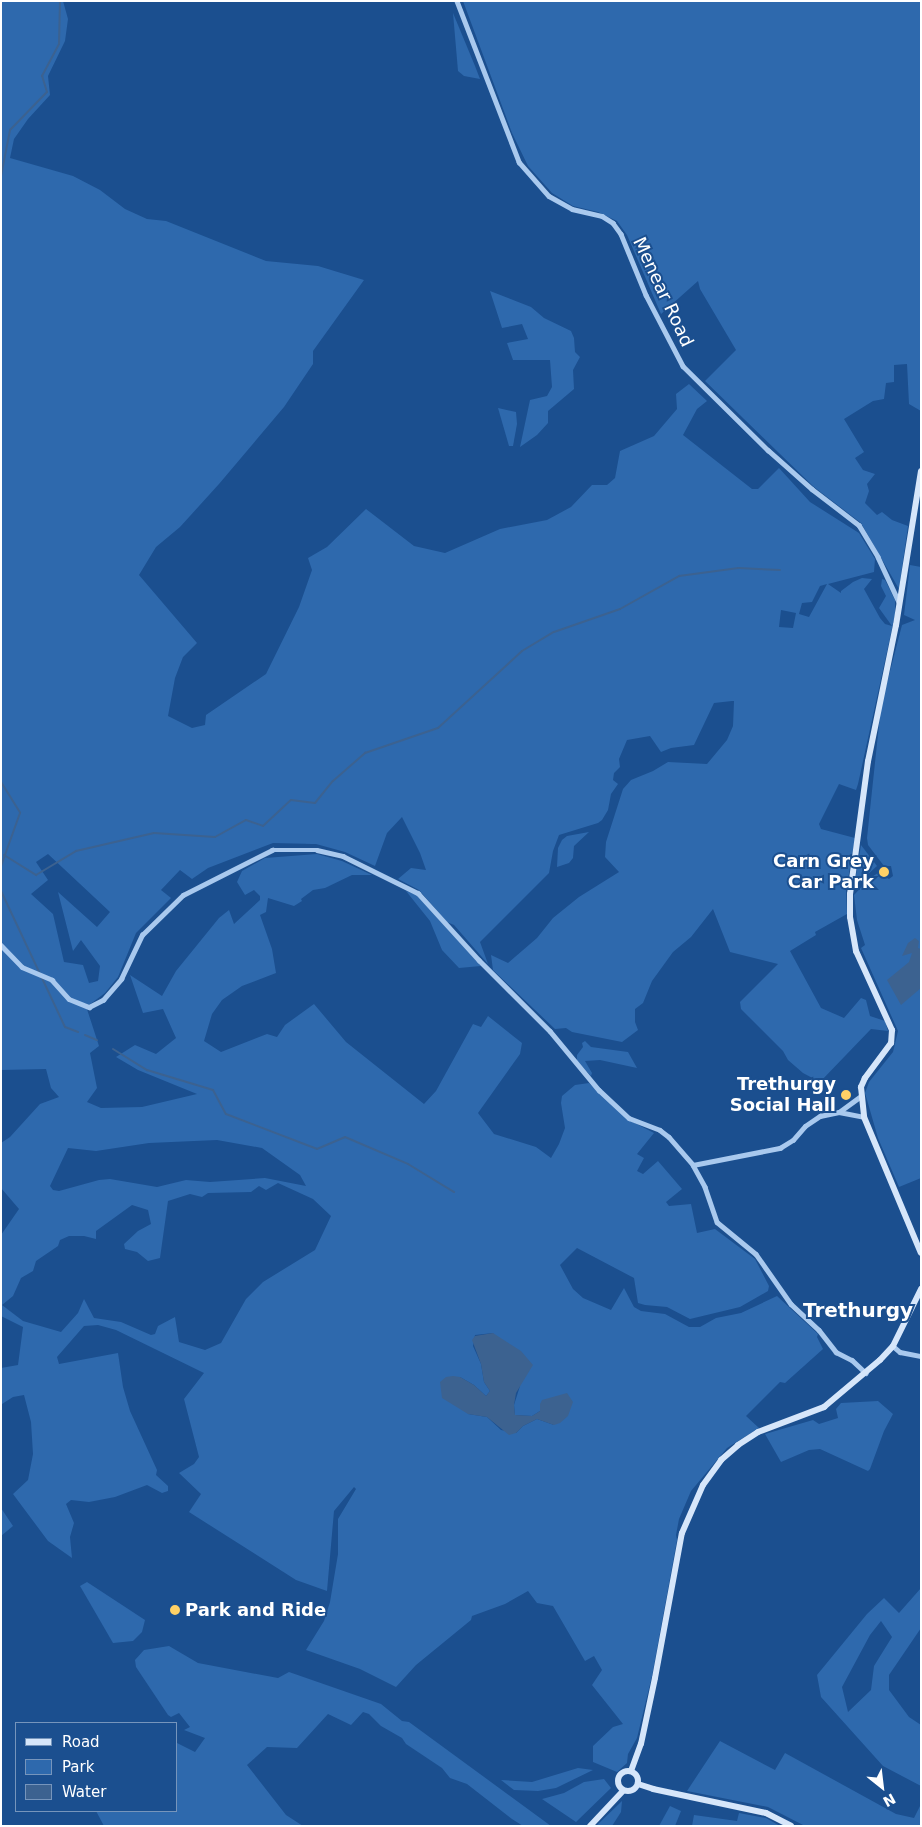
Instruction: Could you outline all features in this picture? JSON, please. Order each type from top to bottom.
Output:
[{"type":"street","name":"Menear Road","points":[[456,1],[519,162],[549,196],[572,209],[602,216],[613,223],[621,234],[646,295],[683,366],[768,450],[812,489],[859,526],[878,557],[900,604]]},
{"type":"street","points":[[921,471],[900,604],[868,761],[850,894],[850,917],[856,951],[867,979],[889,1021],[892,1038],[888,1048],[865,1078],[861,1087],[860,1096],[864,1117],[921,1253]]},
{"type":"street","points":[[1,945],[22,966],[52,980],[69,999],[89,1007],[102,1000],[120,979],[142,935],[183,895],[272,850],[317,850],[343,856],[418,893],[479,960],[550,1031],[599,1090],[629,1118],[660,1130],[669,1137],[693,1165],[705,1187],[717,1222],[756,1254],[781,1292],[836,1352],[852,1360],[866,1372]]},
{"type":"street","points":[[839,1112],[860,1096]]},
{"type":"street","points":[[693,1165],[780,1148],[793,1140],[805,1126],[820,1116],[839,1112],[864,1117]]},
{"type":"street","points":[[631,1771],[641,1744],[682,1533],[703,1485],[721,1460],[752,1436],[824,1407],[866,1372],[892,1346],[921,1289]]},
{"type":"street","points":[[892,1346],[900,1352],[921,1356]]},
{"type":"street","points":[[590,1826],[623,1791],[635,1789],[638,1779],[631,1771]]},
{"type":"street","points":[[623,1791],[617,1783],[618,1778],[621,1773],[631,1771]]},
{"type":"street","points":[[638,1784],[653,1789],[766,1813],[791,1826]]},
{"type":"green space","points":[[1,1],[63,1],[68,19],[65,41],[48,76],[50,95],[28,119],[14,139],[10,158],[73,176],[100,190],[125,209],[147,219],[166,221],[266,261],[318,266],[364,280],[313,351],[313,364],[284,407],[180,527],[156,547],[139,575],[197,643],[183,657],[175,678],[168,716],[192,728],[205,725],[206,715],[266,674],[299,607],[312,570],[308,558],[327,547],[366,509],[414,546],[445,553],[500,529],[547,520],[571,507],[592,485],[607,485],[615,478],[620,451],[654,436],[677,409],[676,394],[689,384],[707,401],[697,409],[683,435],[752,489],[758,489],[779,468],[810,502],[859,533],[875,559],[874,572],[828,584],[841,593],[853,582],[862,578],[872,579],[864,589],[880,618],[885,624],[892,626],[879,608],[886,596],[881,586],[882,579],[885,580],[895,600],[895,615],[856,790],[839,784],[819,824],[821,829],[855,838],[846,891],[847,914],[815,932],[816,935],[790,951],[821,1008],[844,1018],[861,998],[866,1000],[870,1016],[885,1021],[888,1031],[871,1029],[820,1082],[803,1073],[788,1060],[783,1051],[741,1009],[740,1002],[778,964],[730,952],[713,909],[691,937],[673,952],[652,981],[643,1003],[635,1009],[635,1022],[638,1030],[622,1042],[572,1032],[566,1028],[555,1029],[493,970],[491,955],[508,963],[537,938],[553,918],[579,897],[619,872],[605,857],[606,842],[623,789],[631,780],[653,771],[668,762],[707,764],[727,740],[733,726],[734,701],[714,703],[694,745],[671,748],[661,752],[650,736],[627,740],[619,759],[620,767],[614,773],[613,780],[618,784],[611,794],[608,810],[602,820],[598,823],[559,835],[553,851],[549,873],[480,942],[488,964],[454,925],[447,922],[419,890],[398,879],[411,868],[426,870],[420,853],[402,817],[387,833],[375,866],[345,852],[316,844],[273,843],[208,868],[192,879],[180,870],[161,890],[171,898],[136,933],[118,977],[105,993],[89,1005],[85,1003],[99,1046],[90,1053],[97,1088],[87,1102],[101,1108],[142,1107],[197,1094],[138,1070],[116,1057],[135,1045],[156,1054],[176,1038],[163,1009],[143,1013],[130,975],[162,996],[176,971],[219,918],[229,910],[234,924],[260,900],[260,896],[254,890],[245,895],[237,882],[242,871],[265,858],[317,854],[342,861],[372,875],[352,875],[325,888],[313,890],[294,906],[268,898],[266,912],[260,915],[272,949],[276,973],[242,986],[222,1000],[212,1014],[204,1041],[221,1052],[267,1034],[277,1037],[285,1025],[314,1004],[346,1042],[424,1104],[436,1091],[473,1024],[481,1027],[488,1016],[522,1043],[520,1054],[478,1113],[494,1134],[536,1147],[551,1158],[565,1128],[561,1103],[562,1096],[575,1085],[589,1083],[629,1120],[654,1133],[637,1154],[644,1158],[637,1171],[643,1174],[658,1161],[682,1189],[666,1202],[669,1206],[691,1204],[697,1233],[715,1229],[755,1259],[769,1286],[768,1291],[740,1307],[690,1319],[667,1307],[638,1303],[634,1278],[577,1248],[560,1265],[573,1289],[583,1298],[611,1310],[624,1288],[634,1307],[641,1311],[665,1314],[689,1327],[700,1327],[716,1318],[741,1313],[777,1296],[818,1334],[817,1337],[823,1349],[785,1383],[780,1382],[746,1416],[759,1428],[727,1448],[691,1491],[679,1519],[677,1540],[652,1676],[637,1738],[628,1754],[627,1763],[617,1772],[593,1762],[593,1746],[613,1727],[623,1724],[592,1685],[602,1670],[594,1656],[585,1661],[553,1606],[537,1603],[528,1591],[505,1604],[472,1616],[471,1620],[416,1665],[396,1687],[360,1669],[306,1650],[324,1621],[330,1602],[338,1554],[338,1519],[356,1489],[354,1487],[334,1511],[327,1591],[296,1580],[189,1512],[201,1494],[179,1473],[194,1464],[199,1457],[184,1399],[204,1373],[116,1330],[98,1325],[84,1326],[57,1357],[59,1364],[118,1353],[123,1387],[130,1411],[157,1470],[156,1475],[168,1486],[168,1491],[162,1493],[147,1485],[115,1497],[89,1502],[71,1500],[66,1504],[74,1523],[70,1537],[72,1558],[48,1541],[13,1494],[28,1480],[33,1454],[31,1422],[24,1395],[13,1397],[2,1404],[1,1408],[1,1368],[18,1365],[23,1327],[1,1316],[1,1235],[19,1209],[1,1188],[1,1143],[10,1137],[40,1104],[59,1097],[51,1088],[46,1069],[1,1070]],"holes":[[[827,584],[809,617],[799,614],[802,603],[812,602],[820,586]],[[781,610],[796,613],[793,628],[779,627]],[[48,854],[110,912],[97,927],[58,892],[73,951],[81,940],[100,966],[98,981],[89,983],[83,965],[64,962],[53,914],[31,894],[48,880],[36,862]],[[217,1140],[262,1148],[300,1175],[306,1186],[265,1178],[210,1182],[186,1180],[157,1187],[110,1179],[99,1180],[59,1191],[53,1190],[50,1186],[68,1148],[96,1151],[149,1143]],[[278,1183],[313,1199],[331,1216],[315,1250],[263,1282],[246,1299],[221,1343],[205,1350],[179,1342],[175,1317],[158,1326],[155,1334],[151,1335],[121,1322],[94,1318],[84,1299],[78,1313],[61,1332],[23,1321],[2,1305],[13,1296],[21,1278],[33,1271],[36,1261],[58,1246],[60,1240],[69,1236],[84,1236],[96,1239],[96,1231],[132,1205],[148,1210],[151,1224],[138,1231],[124,1244],[125,1249],[137,1252],[148,1261],[160,1258],[168,1201],[190,1194],[202,1197],[208,1193],[251,1192],[259,1186],[266,1190]],[[493,1333],[520,1386],[514,1405],[515,1415],[532,1416],[540,1411],[554,1425],[537,1419],[523,1426],[516,1433],[501,1430],[487,1417],[468,1414],[460,1377],[474,1385],[486,1396],[490,1391],[484,1382],[481,1364],[473,1346],[475,1335]]]},
{"type":"green space","points":[[463,1],[921,1],[921,411],[909,404],[907,364],[894,365],[894,382],[886,383],[884,399],[873,401],[844,419],[864,452],[855,458],[863,470],[875,474],[867,484],[869,491],[865,503],[877,515],[882,512],[892,520],[908,526],[899,589],[861,523],[814,487],[705,381],[736,350],[700,289],[698,281],[661,314],[627,235],[617,221],[598,212],[573,206],[552,193],[528,166],[512,133]]},
{"type":"green space","points":[[453,13],[480,79],[464,76],[458,71]]},
{"type":"green space","points":[[490,291],[531,307],[544,318],[571,331],[574,338],[575,352],[580,357],[573,370],[574,389],[548,411],[548,423],[537,435],[520,447],[530,400],[547,396],[552,387],[550,360],[513,360],[507,343],[528,339],[522,324],[502,328]]},
{"type":"green space","points":[[498,408],[516,412],[517,424],[513,446],[509,446]]},
{"type":"green space","points":[[910,565],[921,567],[921,1178],[899,1187],[878,1138],[865,1093],[869,1082],[893,1052],[898,1031],[861,948],[865,945],[857,920],[854,895],[870,878],[878,873],[889,879],[893,876],[891,866],[884,866],[868,845],[867,838],[881,706],[902,625],[915,620],[904,615]]},
{"type":"green space","points":[[589,832],[574,846],[573,858],[569,863],[557,867],[558,848],[562,840],[567,836]]},
{"type":"green space","points":[[861,845],[877,866],[854,887]]},
{"type":"green space","points":[[406,891],[417,895],[481,966],[459,968],[442,950],[430,921]]},
{"type":"green space","points":[[585,1041],[591,1047],[628,1052],[637,1068],[600,1060],[585,1061],[592,1073],[591,1076],[577,1061],[577,1055],[583,1047],[582,1043]]},
{"type":"green space","points":[[878,1401],[893,1414],[868,1471],[820,1449],[809,1450],[781,1462],[765,1434],[813,1420],[819,1424],[838,1418],[836,1409],[841,1403]]},
{"type":"green space","points":[[1,1508],[13,1526],[1,1536]]},
{"type":"green space","points":[[87,1582],[145,1620],[142,1632],[133,1641],[113,1643],[80,1586]]},
{"type":"green space","points":[[921,1588],[921,1628],[889,1675],[889,1690],[909,1717],[921,1725],[921,1786],[883,1766],[821,1697],[817,1675],[867,1614],[884,1598],[899,1613]],"holes":[[[881,1621],[892,1637],[874,1666],[871,1690],[848,1712],[842,1687],[870,1635]]]},
{"type":"green space","points":[[169,1646],[198,1663],[278,1678],[289,1672],[381,1704],[402,1721],[409,1722],[551,1826],[523,1826],[467,1784],[450,1778],[442,1768],[406,1744],[402,1738],[381,1726],[369,1714],[363,1712],[351,1725],[328,1714],[297,1748],[267,1747],[247,1765],[286,1815],[303,1826],[104,1826],[97,1812],[178,1812],[178,1744],[195,1752],[205,1738],[184,1730],[190,1727],[179,1713],[171,1717],[168,1715],[136,1667],[135,1660],[144,1650]]},
{"type":"green space","points":[[720,1741],[775,1770],[785,1753],[896,1814],[914,1818],[921,1804],[921,1826],[805,1826],[768,1807],[687,1791]]},
{"type":"green space","points":[[578,1768],[593,1770],[556,1788],[538,1791],[514,1790],[501,1780],[532,1782]]},
{"type":"green space","points":[[604,1779],[611,1788],[576,1822],[542,1799],[564,1793],[584,1782]]},
{"type":"green space","points":[[622,1801],[621,1812],[612,1826],[596,1826]]},
{"type":"green space","points":[[670,1806],[681,1811],[675,1826],[659,1826]]},
{"type":"green space","points":[[739,1813],[766,1818],[780,1826],[692,1826],[694,1815],[737,1821]]},
{"type":"water","points":[[915,938],[919,941],[918,948],[921,949],[921,988],[901,1005],[887,980],[909,962],[912,953],[902,956],[908,943]]},
{"type":"water","points":[[493,1333],[521,1351],[533,1365],[516,1393],[515,1415],[532,1416],[540,1411],[542,1400],[567,1393],[573,1402],[568,1416],[560,1423],[554,1425],[537,1419],[523,1426],[516,1433],[509,1435],[487,1417],[468,1414],[442,1398],[440,1382],[446,1377],[460,1377],[474,1385],[486,1396],[490,1391],[484,1382],[481,1364],[472,1340],[475,1336]]},
{"type":"waterway","points":[[1,176],[10,130],[47,92],[42,76],[59,44],[60,1]]},
{"type":"waterway","points":[[4,855],[36,875],[76,851],[154,833],[215,837],[246,820],[263,826],[291,800],[315,803],[333,781],[365,753],[438,728],[522,651],[554,632],[620,609],[679,576],[738,568],[780,570]]},
{"type":"waterway","points":[[1,782],[20,813],[1,866]]},
{"type":"waterway","points":[[1,891],[65,1027],[78,1032]]},
{"type":"waterway","points":[[85,1035],[97,1040]]},
{"type":"waterway","points":[[113,1049],[147,1070],[213,1090],[226,1114],[317,1149],[345,1137],[408,1164],[454,1192]]},
{"type":"place","name":"Carn Grey Car Park","points":[[884,872]]},
{"type":"place","name":"Trethurgy Social Hall","points":[[846,1095]]},
{"type":"place","name":"Park and Ride","points":[[175,1610]]},
{"type":"district","name":"Trethurgy","points":[[858,1310]]}]
